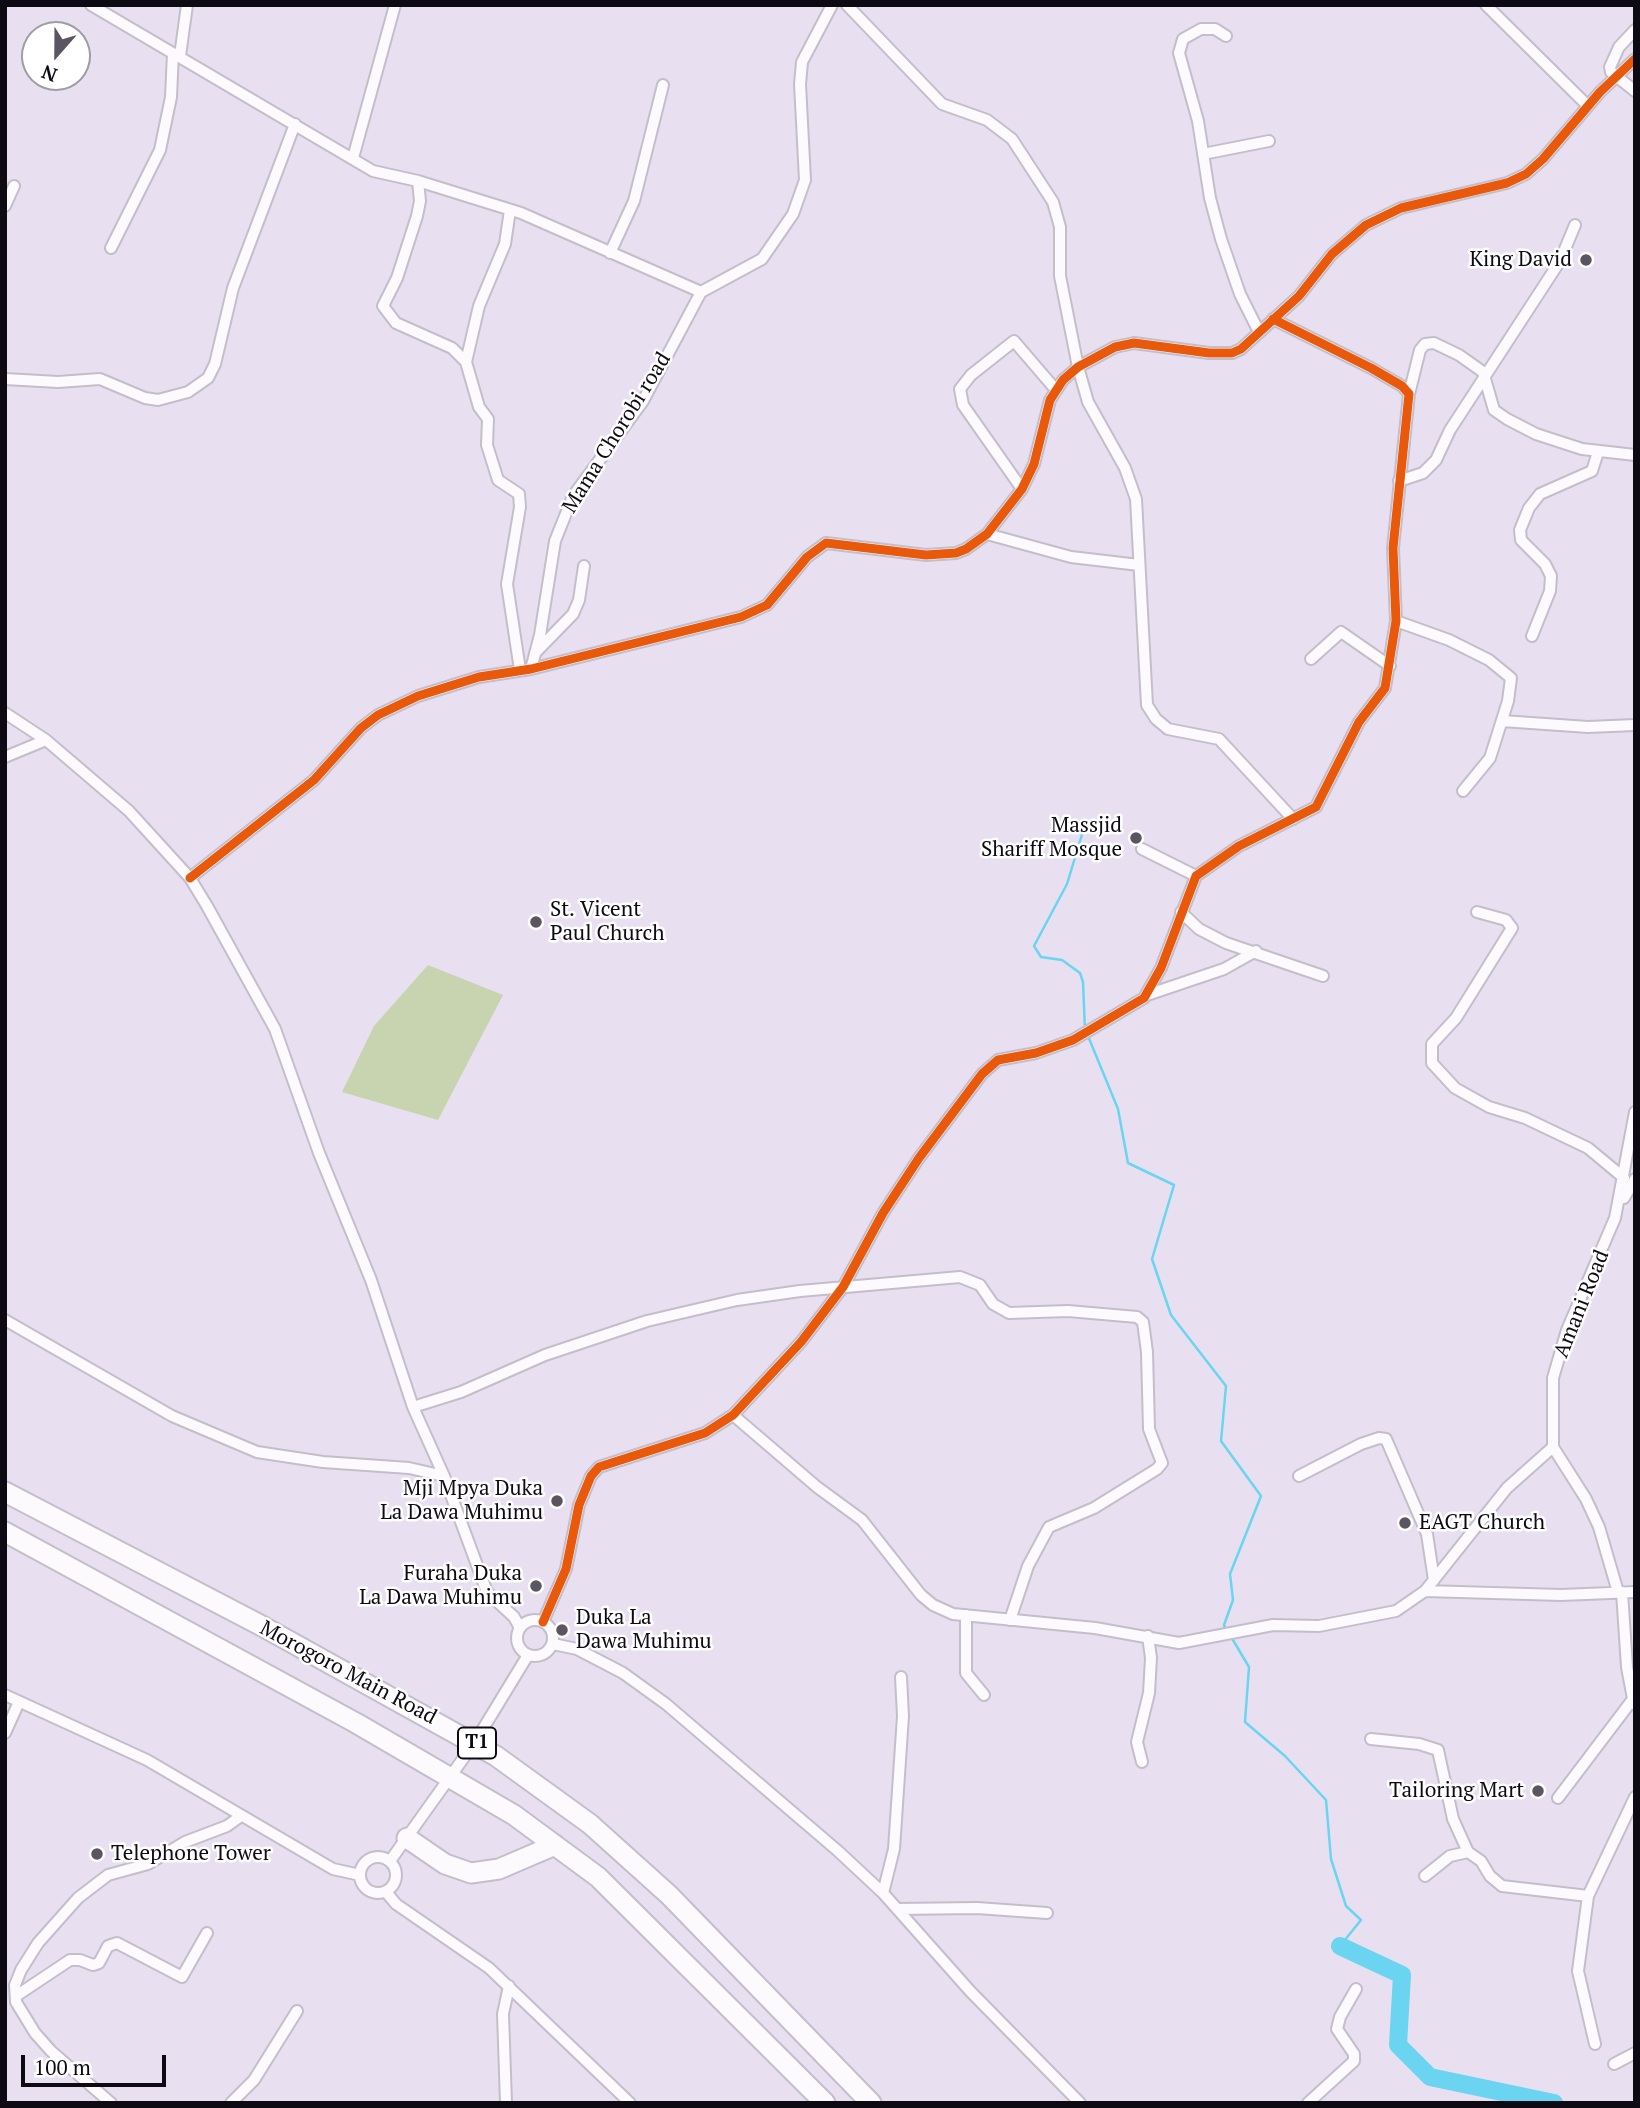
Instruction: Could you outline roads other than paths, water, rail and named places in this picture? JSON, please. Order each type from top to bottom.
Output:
[{"type":"highway","name":"Morogoro Main Road","points":[[5,1492],[475,1742],[590,1824],[669,1895],[871,2103]]},
{"type":"highway","name":"Morogoro Main Road","points":[[5,1532],[450,1777],[514,1815],[598,1877],[825,2103]]},
{"type":"highway","points":[[408,1838],[445,1864],[471,1873],[499,1869],[555,1845]]},
{"type":"street","points":[[91,5],[373,171],[418,181],[510,210],[701,292],[762,259],[793,214],[805,180],[800,84],[802,62],[832,5]]},
{"type":"street","points":[[111,248],[160,150],[187,5]]},
{"type":"street","points":[[353,158],[394,5]]},
{"type":"street","points":[[847,5],[942,104],[968,111],[1000,129],[1035,171],[1059,218],[1060,276],[1078,367],[1092,411],[1132,485],[1140,528],[1139,565],[1146,703],[1150,711],[1168,729],[1219,739],[1293,819]]},
{"type":"street","points":[[1486,5],[1588,106]]},
{"type":"street","points":[[1226,36],[1215,29],[1201,29],[1187,36],[1180,45],[1210,198],[1224,249],[1240,294],[1259,332]]},
{"type":"street","points":[[1635,30],[1612,60],[1611,72],[1635,91]]},
{"type":"street","points":[[190,878],[314,780],[361,728],[378,715],[440,687],[526,669],[751,614],[766,605],[807,557],[826,543],[898,553],[945,555],[966,549],[987,534],[1023,489],[1034,464],[1046,411],[1056,390],[1078,367],[1115,348],[1134,344],[1188,352],[1233,353],[1299,296],[1332,254],[1354,232],[1401,208],[1507,183],[1526,174],[1615,76],[1635,59]]},
{"type":"street","points":[[610,253],[634,201],[663,85]]},
{"type":"street","points":[[5,379],[58,382],[100,379],[145,398],[158,400],[188,392],[208,378],[215,364],[233,288],[295,124]]},
{"type":"street","points":[[1203,154],[1269,141]]},
{"type":"street","points":[[418,181],[420,201],[417,216],[397,278],[383,306],[396,323],[452,348],[466,362],[479,407],[488,419],[487,445],[498,480],[517,491],[520,497],[507,584],[526,669]]},
{"type":"street","points":[[5,206],[15,186]]},
{"type":"street","points":[[466,362],[479,306],[505,244],[510,210]]},
{"type":"street","points":[[1399,481],[1423,473],[1432,466],[1450,430],[1560,261],[1575,225]]},
{"type":"street","name":"Mama Chorobi road","points":[[526,669],[535,653],[555,541],[569,505],[581,484],[643,401],[701,292]]},
{"type":"street","points":[[1273,319],[1371,368],[1402,386],[1409,394]]},
{"type":"street","points":[[1023,489],[963,405],[960,389],[971,375],[1014,341],[1056,390]]},
{"type":"street","points":[[1147,995],[1161,968],[1196,876],[1239,846],[1313,811],[1321,801],[1359,722],[1385,688],[1396,621],[1393,599],[1394,548],[1399,481],[1409,394],[1420,350],[1424,344],[1440,345],[1476,365],[1486,376],[1492,406],[1500,414],[1536,433],[1598,452],[1635,455]]},
{"type":"street","points":[[1476,365],[1496,360]]},
{"type":"street","points":[[1532,636],[1550,591],[1551,576],[1545,564],[1521,540],[1520,530],[1531,505],[1540,494],[1592,471],[1598,452]]},
{"type":"street","points":[[987,534],[1059,554],[1139,565]]},
{"type":"street","points":[[535,653],[573,614],[579,600],[584,566]]},
{"type":"street","points":[[1396,621],[1449,640],[1504,671],[1511,678],[1502,721],[1490,758],[1462,791]]},
{"type":"street","points":[[1311,659],[1341,632],[1390,666]]},
{"type":"street","points":[[5,713],[46,740],[129,811],[190,878],[275,1029],[319,1153],[371,1280],[413,1407],[444,1476],[487,1592],[514,1617],[520,1628],[518,1643],[528,1655]]},
{"type":"street","points":[[1502,721],[1588,727],[1635,724]]},
{"type":"street","points":[[5,757],[46,740]]},
{"type":"street","points":[[1142,849],[1196,876]]},
{"type":"street","points":[[1181,912],[1208,934],[1226,943],[1323,976]]},
{"type":"street","points":[[1477,912],[1506,920],[1512,928],[1456,1018],[1432,1044],[1432,1063],[1454,1088],[1495,1110],[1525,1118],[1588,1148],[1629,1178]]},
{"type":"street","points":[[543,1622],[566,1569],[579,1505],[599,1467],[705,1433],[733,1415],[801,1342],[843,1287],[883,1213],[919,1158],[993,1063],[1065,1043],[1147,995],[1223,969],[1256,951]]},
{"type":"street","name":"Amani Road","points":[[1553,1447],[1552,1388],[1557,1364],[1574,1314],[1607,1244],[1629,1178],[1635,1112]]},
{"type":"street","points":[[413,1407],[461,1392],[545,1355],[593,1342],[647,1321],[737,1300],[843,1287],[960,1277],[980,1285],[993,1304],[1009,1313],[1068,1311],[1129,1315],[1142,1320],[1150,1384],[1149,1429],[1162,1463],[1157,1469],[1094,1508],[1049,1527],[1028,1566],[1010,1620]]},
{"type":"street","points":[[5,1320],[172,1416],[257,1452],[323,1462],[409,1468],[444,1476]]},
{"type":"street","points":[[733,1415],[817,1488],[862,1520],[933,1605],[953,1614],[1148,1636],[1179,1643],[1273,1625],[1319,1626],[1396,1611],[1425,1591],[1507,1488],[1553,1447],[1586,1499],[1600,1527],[1620,1592],[1634,1702],[1558,1798]]},
{"type":"street","points":[[1299,1476],[1361,1444],[1379,1438],[1387,1439],[1427,1534],[1434,1580]]},
{"type":"street","points":[[1425,1591],[1561,1595],[1635,1592]]},
{"type":"street","points":[[966,1615],[966,1673],[984,1695]]},
{"type":"street","points":[[520,1628],[528,1622],[543,1622],[553,1633],[553,1644],[543,1655],[528,1655]]},
{"type":"street","points":[[1142,1762],[1137,1742],[1149,1693],[1151,1658],[1148,1636]]},
{"type":"street","points":[[553,1644],[577,1648],[623,1673],[666,1704],[883,1893],[971,1991],[1080,2103]]},
{"type":"street","points":[[390,1861],[475,1742],[528,1655]]},
{"type":"street","points":[[883,1893],[894,1849],[903,1716],[901,1677]]},
{"type":"street","points":[[5,1695],[147,1760],[333,1870],[360,1875]]},
{"type":"street","points":[[5,1733],[19,1702]]},
{"type":"street","points":[[1371,1739],[1419,1744],[1437,1750],[1453,1819],[1468,1852],[1481,1861],[1490,1876],[1502,1886],[1588,1896]]},
{"type":"street","points":[[1595,2044],[1578,1972],[1588,1896],[1635,1797]]},
{"type":"street","points":[[111,2103],[51,2051],[35,2033],[13,1998],[15,1985],[29,1955],[78,1898],[108,1875],[148,1864],[185,1842],[227,1826],[242,1816]]},
{"type":"street","points":[[1425,1876],[1450,1856],[1468,1852]]},
{"type":"street","points":[[381,1857],[390,1861],[397,1875],[394,1885],[386,1892],[376,1893],[366,1889],[360,1875],[363,1865],[371,1858],[381,1857]]},
{"type":"street","points":[[386,1892],[396,1904],[455,1943],[509,1986],[630,2103]]},
{"type":"street","points":[[897,1909],[989,1908],[1047,1913]]},
{"type":"street","points":[[13,1998],[70,1960],[93,1965],[99,1963],[112,1943],[117,1943],[182,1977],[207,1933]]},
{"type":"street","points":[[506,2103],[503,2014],[509,1986]]},
{"type":"street","points":[[1308,2103],[1354,2061],[1354,2054],[1336,2029],[1356,1989]]},
{"type":"street","points":[[231,2103],[254,2080],[297,2011]]},
{"type":"street","points":[[1614,2064],[1635,2053]]},
{"type":"waterway","points":[[1084,828],[1067,884],[1034,946],[1041,957],[1062,960],[1080,973],[1083,982],[1085,1030]]},
{"type":"waterway","points":[[1088,1036],[1118,1109],[1128,1163],[1174,1185],[1152,1259],[1171,1315],[1226,1386],[1221,1441],[1261,1496],[1230,1574],[1233,1600],[1224,1625],[1226,1630]]},
{"type":"waterway","points":[[1230,1635],[1249,1667],[1245,1722],[1285,1756],[1326,1800],[1331,1859],[1346,1906],[1361,1920],[1340,1946]]},
{"type":"waterway","points":[[1340,1946],[1402,1975],[1398,2045],[1430,2077],[1554,2103]]},
{"type":"place","name":"King David","points":[[1586,260]]},
{"type":"place","name":"Massjid Shariff Mosque","points":[[1136,838]]},
{"type":"place","name":"St. Vicent Paul Church","points":[[536,922]]},
{"type":"place","name":"Mji Mpya Duka La Dawa Muhimu","points":[[557,1501]]},
{"type":"place","name":"EAGT Church","points":[[1405,1523]]},
{"type":"place","name":"Furaha Duka La Dawa Muhimu","points":[[536,1586]]},
{"type":"place","name":"Duka La Dawa Muhimu","points":[[562,1630]]},
{"type":"place","name":"Tailoring Mart","points":[[1538,1791]]},
{"type":"place","name":"Telephone Tower","points":[[97,1854]]}]
